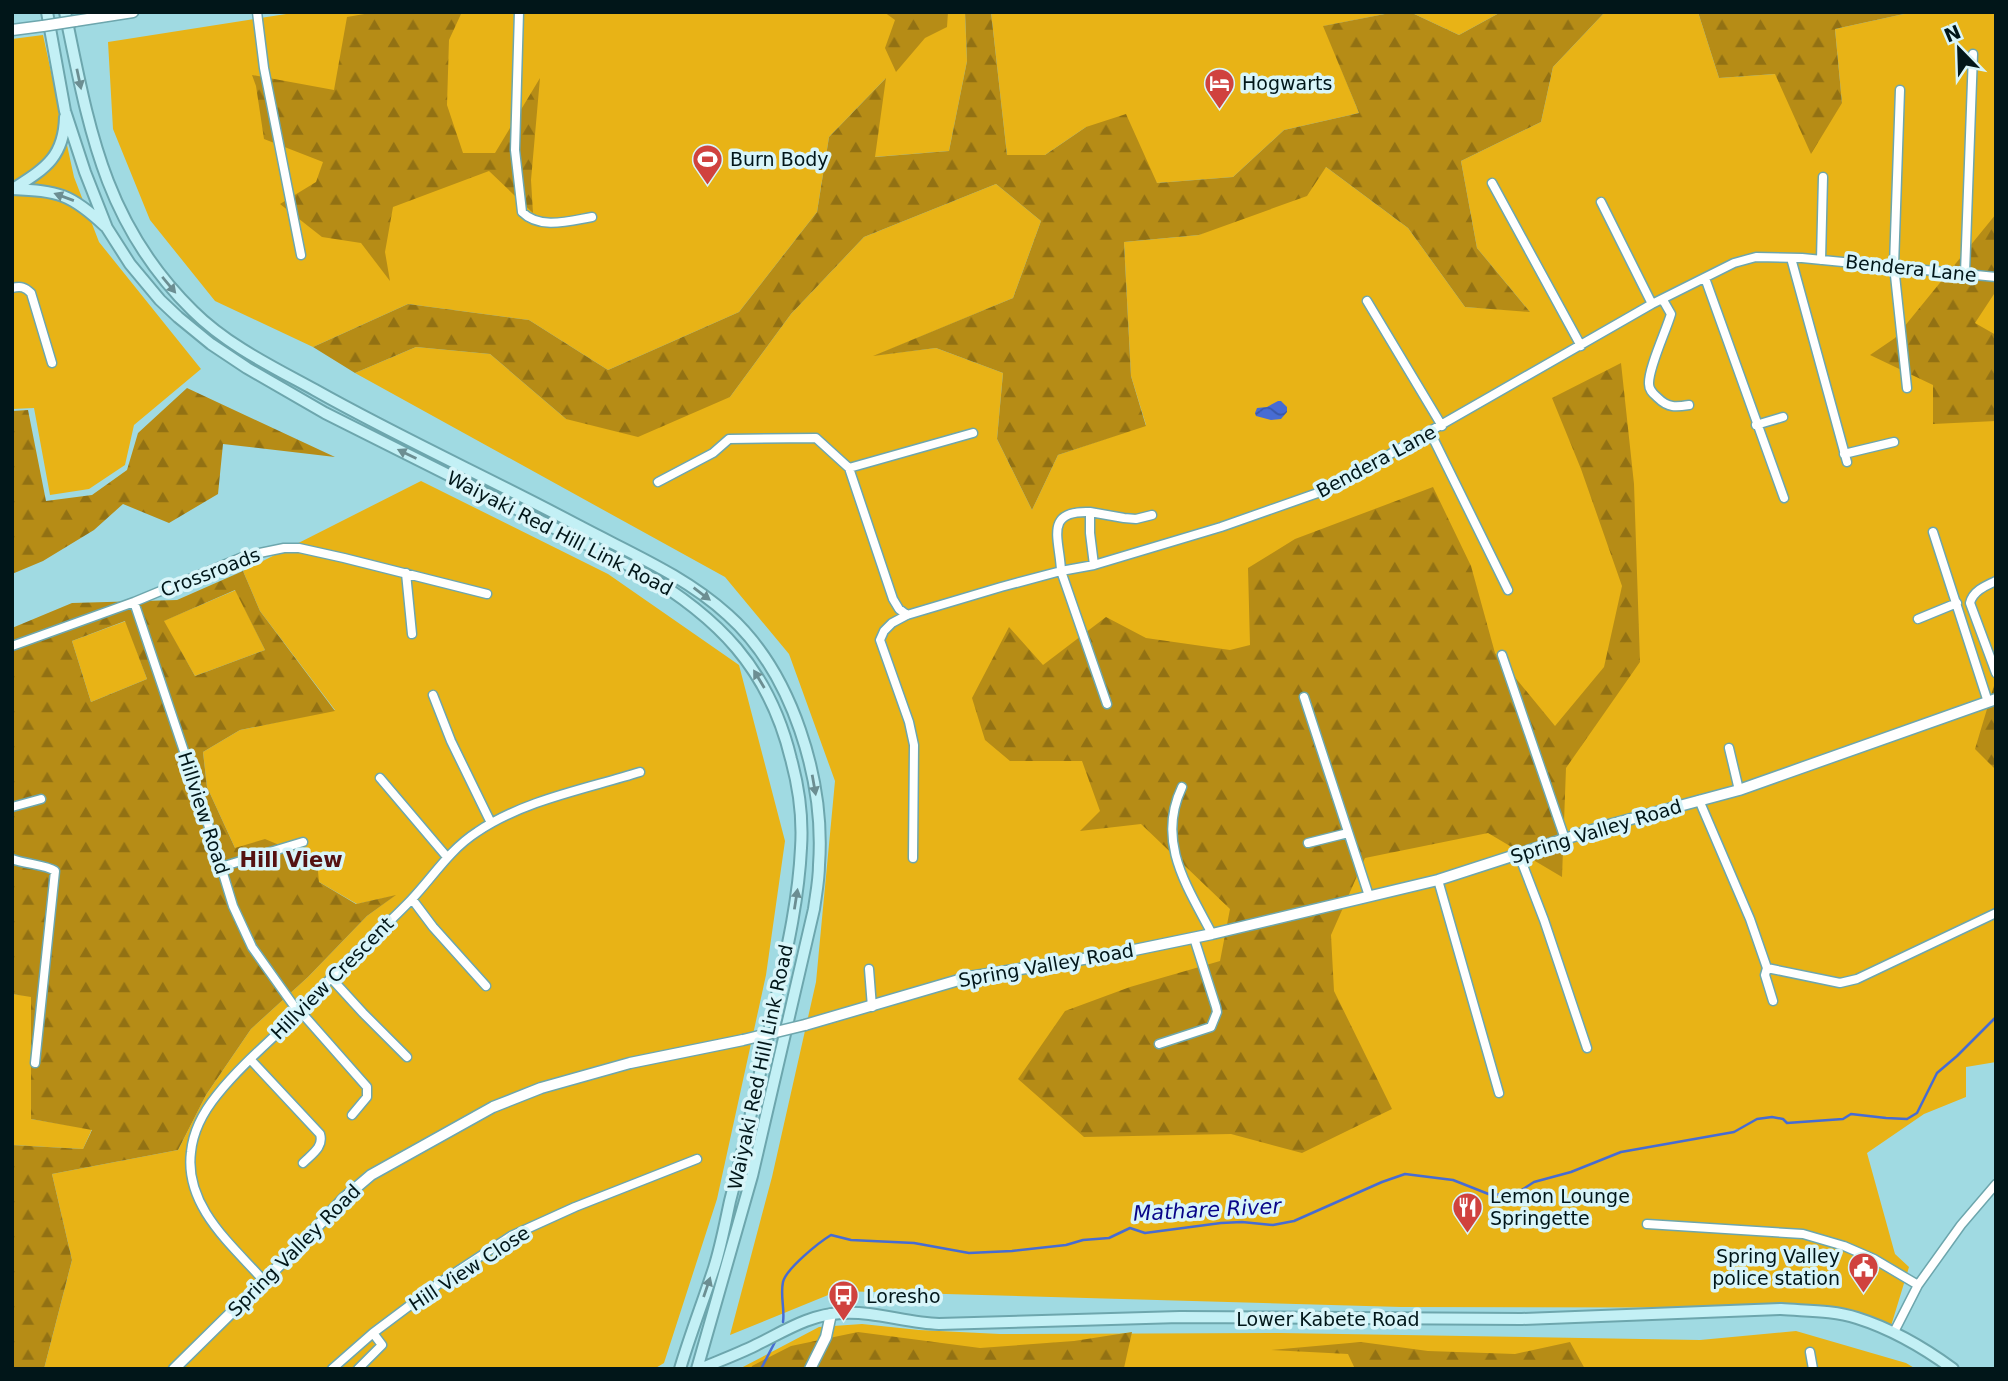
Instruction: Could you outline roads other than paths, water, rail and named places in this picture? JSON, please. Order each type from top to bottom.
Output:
[{"type":"main road","name":"Waiyaki Red Hill Link Road","points":[[47,12],[65,110],[85,172],[107,228],[130,264],[160,300],[211,344],[247,369],[346,424],[640,571],[673,591],[704,614],[738,649],[760,680],[776,710],[788,743],[799,789],[802,846],[797,896],[746,1141],[714,1267],[680,1369]]},
{"type":"main road","name":"Waiyaki Red Hill Link Road","points":[[65,12],[93,139],[116,203],[147,257],[192,310],[246,352],[349,409],[684,581],[728,615],[751,639],[786,696],[814,782],[820,865],[814,909],[752,1176],[699,1369]]},
{"type":"main road","points":[[13,189],[42,171],[56,155],[65,129],[65,110]]},
{"type":"main road","points":[[13,189],[36,190],[71,198],[107,228]]},
{"type":"main road","name":"Lower Kabete Road","points":[[699,1369],[803,1322],[831,1314],[859,1314],[939,1324],[1180,1317],[1522,1319],[1781,1309],[1855,1317],[1923,1347],[1954,1369]]},
{"type":"street","points":[[12,30],[133,12]]},
{"type":"street","points":[[257,12],[264,68],[301,255]]},
{"type":"street","points":[[519,12],[516,150],[523,212],[530,219],[539,222],[562,222],[592,217]]},
{"type":"street","points":[[1965,273],[1973,54]]},
{"type":"street","points":[[1900,90],[1894,266],[1907,388]]},
{"type":"street","points":[[1821,260],[1823,177]]},
{"type":"street","points":[[1492,183],[1581,346]]},
{"type":"street","points":[[1601,202],[1652,304]]},
{"type":"street","name":"Bendera Lane","points":[[913,858],[914,746],[909,722],[880,640],[892,623],[907,615],[1001,587],[1094,565],[1221,527],[1329,489],[1652,304],[1734,263],[1756,257],[1791,258],[1996,277]]},
{"type":"street","points":[[1791,258],[1845,458],[1894,442]]},
{"type":"street","points":[[1705,278],[1784,498]]},
{"type":"street","points":[[12,288],[20,286],[31,293],[52,363]]},
{"type":"street","points":[[1367,300],[1442,426]]},
{"type":"street","points":[[1663,300],[1671,314],[1648,383],[1664,404],[1677,407],[1689,405]]},
{"type":"street","points":[[1756,425],[1783,417]]},
{"type":"street","points":[[1430,432],[1508,590]]},
{"type":"street","points":[[849,468],[973,433]]},
{"type":"street","points":[[658,482],[713,453],[729,439],[816,438],[849,468],[893,599],[907,615]]},
{"type":"street","points":[[1107,704],[1061,571],[1056,534],[1059,521],[1066,514],[1077,510],[1136,519],[1152,515]]},
{"type":"street","points":[[1090,512],[1094,565]]},
{"type":"street","points":[[1933,532],[1992,701]]},
{"type":"street","name":"Crossroads","points":[[12,646],[134,602],[245,556],[284,548],[314,551],[487,594]]},
{"type":"street","points":[[405,573],[412,634]]},
{"type":"street","points":[[1996,581],[1980,589],[1972,596],[1970,603],[1996,673]]},
{"type":"street","name":"Hillview Road","points":[[134,602],[233,906],[252,947],[300,1012],[367,1087],[367,1097],[352,1115]]},
{"type":"street","points":[[1918,619],[1956,603]]},
{"type":"street","points":[[1502,655],[1565,839]]},
{"type":"street","points":[[433,695],[451,741],[491,823]]},
{"type":"street","points":[[1304,697],[1369,896]]},
{"type":"street","name":"Spring Valley Road","points":[[174,1369],[344,1198],[371,1175],[493,1107],[541,1088],[630,1063],[805,1025],[978,975],[1115,954],[1194,938],[1438,880],[1565,839],[1739,790],[1992,701]]},
{"type":"street","points":[[1729,748],[1739,790]]},
{"type":"street","name":"Hillview Crescent","points":[[264,1281],[205,1213],[191,1176],[191,1153],[195,1135],[216,1096],[412,899],[458,846],[491,823],[535,804],[640,772]]},
{"type":"street","points":[[380,778],[447,857]]},
{"type":"street","points":[[1182,787],[1173,816],[1172,845],[1188,887],[1212,934]]},
{"type":"street","points":[[12,807],[41,799]]},
{"type":"street","points":[[1699,800],[1750,919],[1767,968],[1765,975],[1773,1001]]},
{"type":"street","points":[[1308,843],[1348,832]]},
{"type":"street","points":[[221,867],[303,842]]},
{"type":"street","points":[[1519,855],[1587,1048]]},
{"type":"street","points":[[12,859],[49,867],[55,871],[35,1063]]},
{"type":"street","points":[[1438,880],[1499,1093]]},
{"type":"street","points":[[412,899],[433,927],[486,986]]},
{"type":"street","points":[[1767,968],[1840,983],[1857,979],[1996,913]]},
{"type":"street","points":[[1159,1044],[1211,1027],[1215,1018],[1216,1007],[1194,938]]},
{"type":"street","points":[[869,969],[872,1007]]},
{"type":"street","points":[[331,978],[407,1057]]},
{"type":"street","points":[[250,1059],[320,1134],[321,1144],[303,1163]]},
{"type":"street","name":"Hill View Close","points":[[332,1369],[373,1333],[441,1282],[512,1236],[575,1207],[697,1159]]},
{"type":"street","points":[[1894,1332],[1918,1285],[1961,1225],[1996,1184]]},
{"type":"street","points":[[1647,1224],[1803,1234],[1836,1242],[1874,1259],[1918,1285]]},
{"type":"street","points":[[810,1369],[826,1337],[831,1314]]},
{"type":"street","points":[[358,1369],[382,1345],[373,1333]]},
{"type":"street","points":[[1810,1352],[1813,1369]]},
{"type":"water","points":[[1278,401],[1287,407],[1287,412],[1281,419],[1271,420],[1256,416],[1257,408],[1267,407]]},
{"type":"waterway","name":"Mathare River","points":[[783,1322],[782,1287],[785,1277],[803,1257],[831,1235],[851,1240],[914,1243],[969,1253],[1066,1245],[1083,1240],[1109,1238],[1130,1228],[1145,1233],[1221,1223],[1273,1225],[1294,1221],[1405,1174],[1453,1180],[1491,1195],[1517,1193],[1534,1182],[1571,1172],[1621,1152],[1734,1132],[1757,1119],[1772,1117],[1783,1119],[1787,1123],[1843,1119],[1851,1114],[1907,1119],[1917,1113],[1937,1073],[1996,1017]]},
{"type":"waterway","points":[[761,1369],[776,1340]]},
{"type":"place","name":"Hogwarts","points":[[1219,110]]},
{"type":"place","name":"Burn Body","points":[[707,186]]},
{"type":"place","name":"Lemon Lounge Springette","points":[[1467,1234]]},
{"type":"place","name":"Spring Valley police station","points":[[1863,1294]]},
{"type":"place","name":"Loresho","points":[[843,1323]]},
{"type":"district","name":"Hill View","points":[[291,860]]}]
